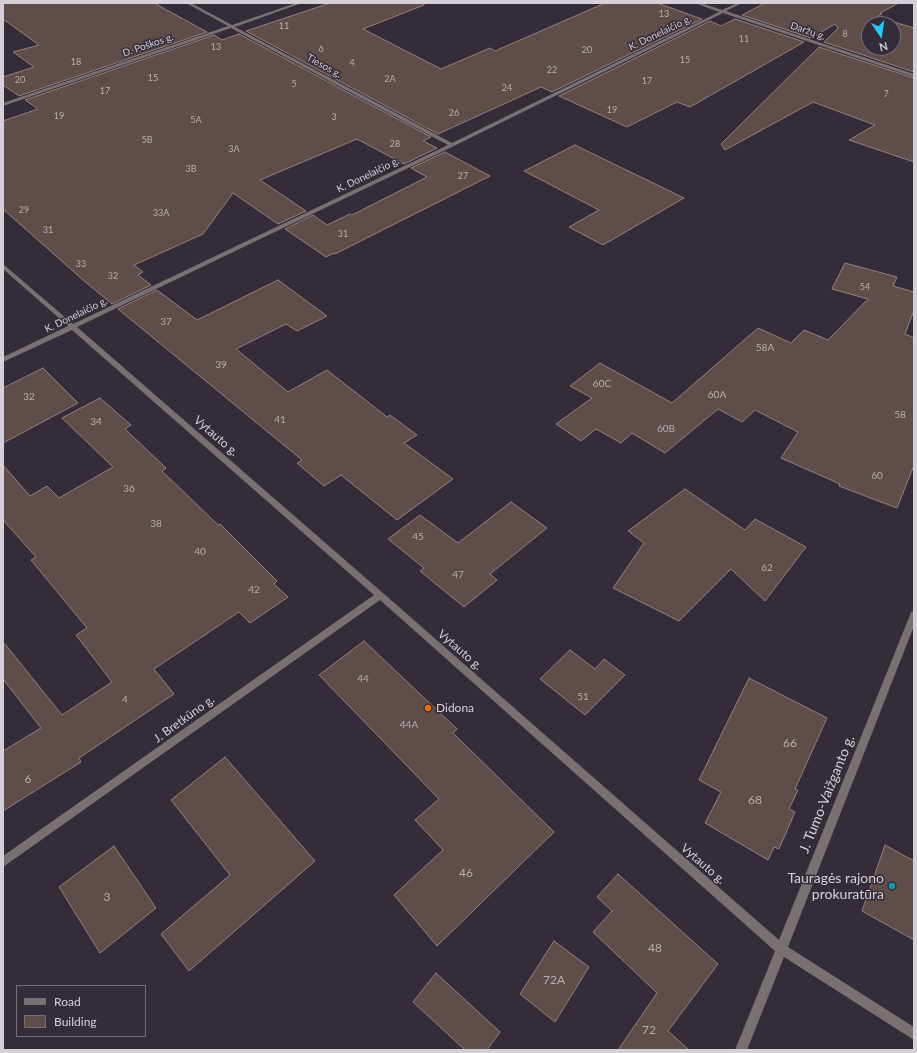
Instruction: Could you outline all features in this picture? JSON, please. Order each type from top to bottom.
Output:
[{"type":"street","name":"Tiesos g.","points":[[188,3],[452,145]]},
{"type":"street","name":"D. Poškos g.","points":[[3,105],[300,3]]},
{"type":"street","name":"Daržų g.","points":[[697,3],[914,76]]},
{"type":"street","name":"K. Donelaičio g.","points":[[3,360],[452,145],[740,3]]},
{"type":"street","name":"Vytauto g.","points":[[3,266],[380,595],[781,949],[914,1034]]},
{"type":"street","name":"J. Bretkūno g.","points":[[3,862],[380,595]]},
{"type":"street","name":"J. Tumo-Vaižganto g.","points":[[741,1050],[914,615]]},
{"type":"building","points":[[3,3],[154,3],[207,32],[19,96],[3,85],[3,77],[34,67],[13,52],[39,45],[3,19]]},
{"type":"building","points":[[330,3],[424,3],[424,5],[363,29],[441,69],[490,48],[495,51],[605,3],[657,3],[702,19],[552,92],[541,87],[438,134],[246,31]]},
{"type":"building","points":[[765,3],[899,3],[880,13],[882,14],[879,16],[861,16],[861,54],[824,42],[838,28],[835,24],[811,38],[742,15]]},
{"type":"building","points":[[735,19],[804,42],[690,107],[677,102],[627,127],[559,96],[710,21],[721,26]]},
{"type":"building","points":[[901,24],[914,28],[914,72],[866,56],[901,56]]},
{"type":"building","points":[[239,34],[431,137],[423,141],[437,148],[404,164],[357,139],[260,180],[306,211],[278,224],[233,193],[203,234],[134,265],[143,272],[138,275],[151,285],[112,304],[3,209],[3,121],[38,109],[25,100],[214,35],[222,40]]},
{"type":"building","points":[[819,47],[914,78],[914,162],[849,140],[875,125],[813,102],[725,150],[721,144]]},
{"type":"building","points":[[575,145],[684,198],[603,245],[569,227],[599,210],[524,171]]},
{"type":"building","points":[[445,152],[490,176],[335,254],[334,253],[326,257],[285,229],[313,215],[327,225],[350,214],[352,215],[427,177],[411,168]]},
{"type":"building","points":[[845,263],[897,277],[893,286],[914,292],[914,310],[905,334],[914,338],[914,465],[897,508],[839,486],[840,484],[781,458],[798,432],[755,410],[742,422],[718,409],[665,453],[632,433],[621,443],[596,429],[581,441],[556,424],[592,398],[570,386],[600,363],[672,403],[758,328],[791,343],[804,330],[828,340],[868,299],[832,289]]},
{"type":"building","points":[[278,280],[327,316],[297,331],[286,324],[236,349],[288,392],[327,370],[387,417],[390,415],[417,435],[404,443],[453,479],[397,520],[341,475],[324,486],[297,463],[302,460],[118,309],[157,290],[197,320]]},
{"type":"building","points":[[43,368],[78,403],[3,443],[3,388]]},
{"type":"building","points":[[100,398],[131,425],[125,429],[166,468],[162,471],[218,525],[220,524],[277,581],[274,584],[288,597],[250,623],[239,612],[154,669],[174,694],[79,758],[81,762],[3,811],[3,751],[41,728],[3,679],[3,645],[5,644],[62,715],[112,682],[76,635],[87,628],[31,560],[36,557],[3,520],[3,465],[30,496],[47,486],[59,498],[113,467],[62,418]]},
{"type":"building","points":[[685,489],[745,530],[755,519],[806,547],[765,601],[731,569],[679,621],[613,588],[644,543],[628,531]]},
{"type":"building","points":[[511,502],[547,528],[490,574],[497,580],[464,607],[420,571],[424,568],[388,539],[420,515],[458,543]]},
{"type":"building","points":[[364,641],[457,729],[453,733],[554,832],[437,946],[394,895],[443,850],[415,820],[439,799],[319,675]]},
{"type":"building","points":[[570,650],[595,669],[604,659],[625,675],[585,715],[540,679]]},
{"type":"building","points":[[749,678],[827,718],[795,789],[798,790],[789,809],[795,812],[779,849],[774,847],[768,860],[705,823],[721,792],[699,780]]},
{"type":"building","points":[[225,757],[315,861],[189,971],[161,934],[230,875],[171,800]]},
{"type":"building","name":"Tauragės rajono prokuratūra","points":[[885,845],[914,861],[914,940],[862,911]]},
{"type":"building","points":[[114,846],[156,908],[100,953],[59,887]]},
{"type":"building","points":[[618,874],[718,964],[668,1031],[689,1050],[618,1050],[657,993],[593,932],[612,911],[597,897]]},
{"type":"building","points":[[554,941],[589,967],[555,1022],[520,994]]},
{"type":"building","points":[[436,973],[500,1032],[487,1050],[465,1050],[413,1002]]},
{"type":"place","name":"Didona","points":[[428,708]]},
{"type":"place","name":"Tauragės rajono prokuratūra","points":[[892,886]]}]
